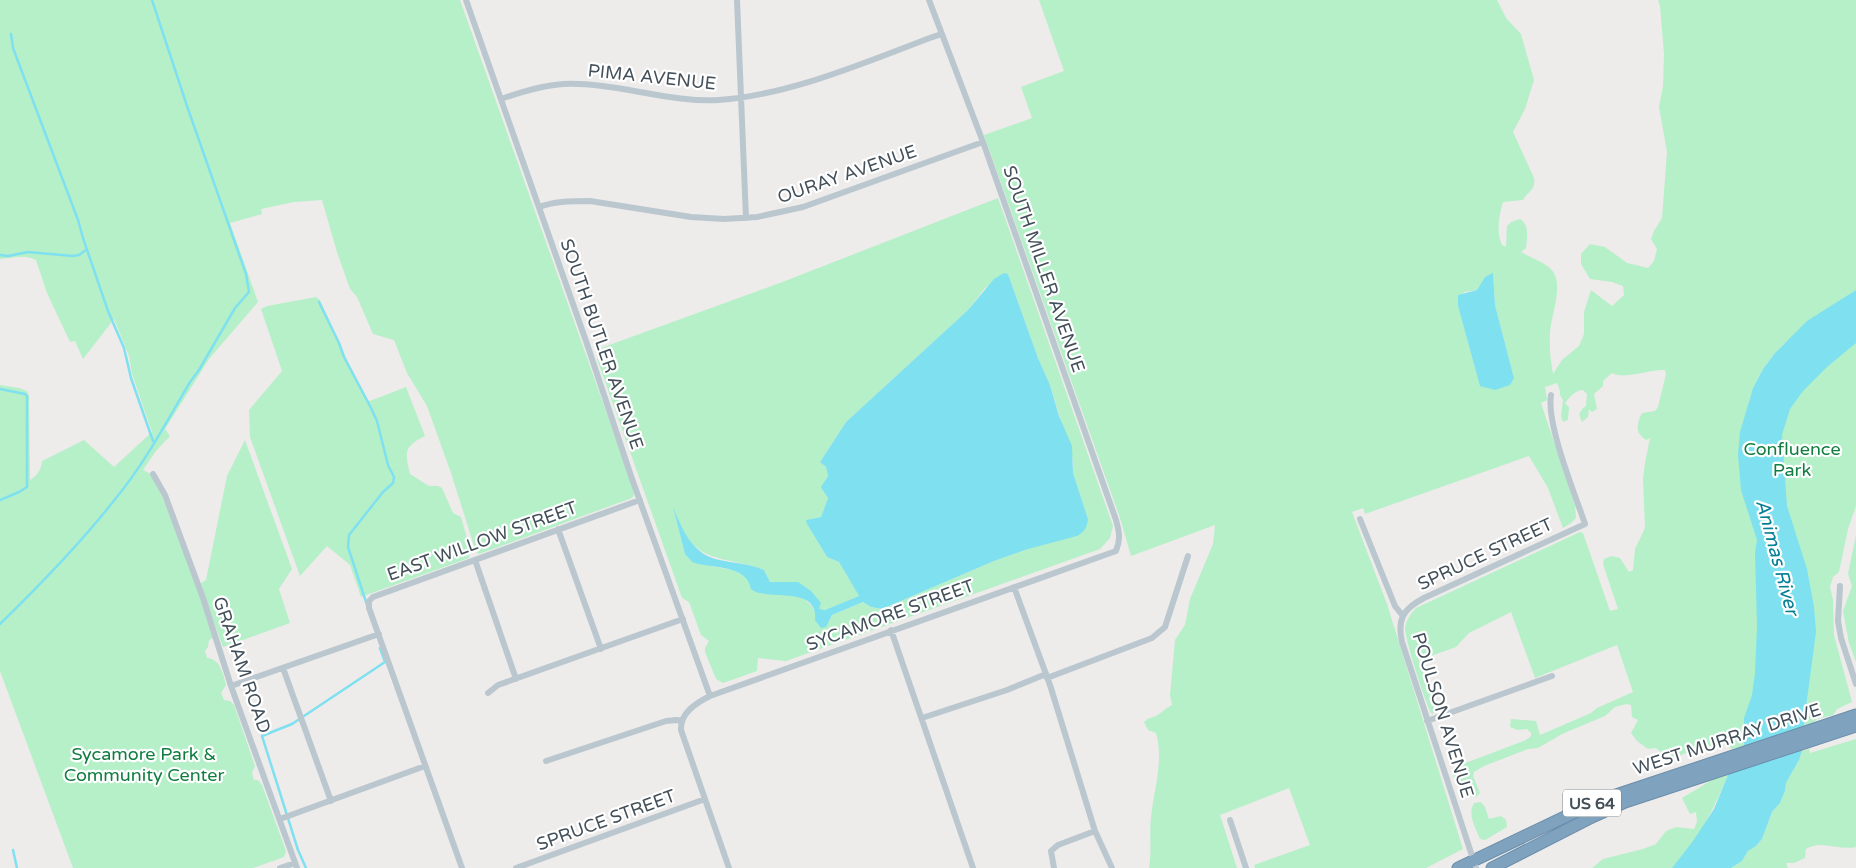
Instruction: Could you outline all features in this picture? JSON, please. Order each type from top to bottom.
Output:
[{"type":"highway","name":"WEST MURRAY DRIVE","points":[[1474,864],[1588,804],[1856,715]]},
{"type":"highway","name":"WEST MURRAY DRIVE","points":[[1492,868],[1614,807],[1856,726]]},
{"type":"highway","name":"US 64","points":[[1458,868],[1474,864]]},
{"type":"street","name":"SOUTH BUTLER AVENUE","points":[[466,0],[710,696]]},
{"type":"street","points":[[737,0],[746,218]]},
{"type":"street","name":"SOUTH MILLER AVENUE","points":[[929,0],[983,142],[1116,520],[1120,537],[1116,551]]},
{"type":"street","name":"PIMA AVENUE","points":[[502,99],[552,85],[564,84],[583,84],[693,99],[717,100],[740,98],[780,90],[811,81],[941,34]]},
{"type":"street","name":"OURAY AVENUE","points":[[539,207],[561,202],[582,201],[691,217],[746,218],[790,211],[983,142]]},
{"type":"street","name":"SPRUCE STREET","points":[[1403,616],[1410,606],[1424,598],[1585,524],[1555,432],[1549,404],[1551,396]]},
{"type":"street","name":"GRAHAM ROAD","points":[[153,474],[165,495],[205,603],[231,686],[296,865]]},
{"type":"street","name":"EAST WILLOW STREET","points":[[462,868],[368,604],[371,598],[640,500]]},
{"type":"street","name":"POULSON AVENUE","points":[[1360,519],[1394,606],[1403,616],[1401,623],[1402,642],[1474,864]]},
{"type":"street","points":[[558,529],[601,649]]},
{"type":"street","name":"SYCAMORE STREET","points":[[682,721],[691,708],[710,696],[1116,551]]},
{"type":"street","points":[[922,718],[1152,638],[1165,627],[1188,556]]},
{"type":"street","points":[[475,560],[516,679]]},
{"type":"street","points":[[1840,586],[1838,621],[1841,638],[1856,684]]},
{"type":"street","points":[[1014,587],[1046,676],[1095,831],[1112,868]]},
{"type":"street","points":[[488,693],[498,686],[516,679],[683,619]]},
{"type":"street","points":[[892,630],[973,868]]},
{"type":"street","points":[[231,686],[379,634]]},
{"type":"street","points":[[283,668],[331,801]]},
{"type":"street","points":[[1428,721],[1552,676]]},
{"type":"street","points":[[546,761],[666,721],[682,721],[683,736],[729,868]]},
{"type":"street","points":[[280,819],[426,766]]},
{"type":"street","name":"SPRUCE STREET","points":[[516,868],[705,799]]},
{"type":"street","points":[[1230,820],[1246,868]]},
{"type":"street","points":[[1054,868],[1051,851],[1058,845],[1095,831]]},
{"type":"street","points":[[280,868],[296,865]]},
{"type":"green space","name":"Sycamore Park & Community Center","points":[[0,0],[460,0],[635,493],[632,498],[479,554],[476,552],[427,406],[407,373],[394,340],[373,334],[357,297],[350,289],[322,200],[294,202],[261,209],[262,214],[230,223],[258,302],[209,359],[165,429],[170,436],[156,451],[143,470],[149,473],[159,488],[202,600],[213,638],[209,640],[205,651],[207,658],[215,661],[222,671],[226,685],[221,693],[224,700],[230,701],[234,705],[255,766],[252,773],[254,780],[258,780],[262,785],[286,851],[284,857],[253,868],[73,868],[0,671],[0,385],[27,391],[29,396],[30,480],[38,472],[42,461],[84,440],[114,467],[152,432],[132,374],[129,356],[114,319],[83,359],[75,341],[70,342],[47,293],[36,260],[23,257],[0,259]]},
{"type":"green space","name":"Confluence Park","points":[[1039,0],[1497,0],[1506,18],[1521,34],[1534,80],[1525,109],[1513,132],[1534,178],[1534,185],[1523,200],[1503,202],[1499,218],[1499,235],[1502,245],[1506,247],[1507,226],[1511,222],[1520,219],[1525,225],[1527,232],[1526,248],[1521,252],[1544,264],[1554,273],[1557,295],[1550,340],[1553,374],[1562,360],[1579,346],[1584,334],[1584,312],[1591,290],[1612,306],[1624,295],[1623,286],[1612,282],[1590,279],[1581,264],[1581,254],[1590,244],[1605,247],[1627,263],[1648,268],[1654,261],[1657,249],[1651,239],[1662,218],[1667,152],[1659,107],[1663,86],[1664,54],[1658,0],[1856,0],[1856,290],[1810,320],[1856,304],[1856,506],[1848,529],[1839,572],[1833,577],[1830,587],[1833,600],[1834,635],[1852,702],[1837,709],[1833,715],[1817,719],[1812,724],[1805,726],[1805,712],[1744,746],[1732,749],[1720,742],[1675,757],[1667,757],[1656,748],[1648,749],[1637,741],[1631,733],[1638,720],[1632,717],[1631,705],[1626,704],[1615,707],[1605,716],[1562,734],[1538,748],[1528,749],[1484,766],[1474,772],[1473,776],[1480,793],[1476,797],[1471,797],[1456,783],[1452,770],[1455,767],[1526,740],[1531,736],[1527,729],[1518,730],[1510,727],[1511,719],[1536,721],[1540,735],[1633,692],[1617,645],[1535,678],[1511,612],[1469,633],[1456,647],[1428,657],[1418,657],[1435,707],[1435,712],[1432,714],[1408,645],[1405,628],[1409,617],[1416,608],[1580,532],[1583,533],[1610,611],[1618,609],[1603,564],[1604,559],[1611,556],[1620,558],[1629,572],[1633,570],[1635,549],[1645,528],[1643,479],[1650,438],[1646,440],[1642,437],[1638,431],[1638,424],[1642,413],[1655,411],[1658,407],[1666,374],[1665,370],[1630,375],[1612,373],[1603,381],[1603,386],[1594,394],[1597,409],[1592,412],[1589,409],[1588,417],[1582,422],[1579,414],[1586,406],[1587,394],[1583,390],[1569,398],[1565,403],[1569,407],[1568,420],[1563,422],[1561,416],[1563,400],[1557,383],[1545,387],[1547,400],[1541,403],[1575,505],[1576,518],[1571,523],[1563,528],[1548,488],[1529,456],[1365,514],[1363,508],[1352,512],[1387,604],[1463,849],[1426,868],[1255,868],[1254,865],[1310,845],[1289,788],[1220,815],[1237,868],[1149,868],[1151,817],[1158,775],[1159,754],[1156,733],[1148,730],[1144,722],[1172,705],[1170,695],[1175,640],[1185,625],[1190,599],[1213,544],[1215,525],[1131,556],[1120,518],[984,135],[1032,118],[1021,87],[1064,71]],"holes":[[[1493,274],[1495,305],[1514,378],[1480,385],[1458,306],[1464,292],[1477,290],[1485,277]],[[1787,341],[1747,410],[1749,400],[1761,372]]]},
{"type":"green space","points":[[998,198],[1113,526],[1110,538],[1100,549],[786,661],[758,658],[757,671],[723,683],[716,679],[705,652],[709,641],[701,635],[689,602],[682,598],[597,359],[601,348],[785,281]],"holes":[[[1008,274],[1038,358],[1050,385],[1073,460],[1073,473],[1088,519],[1028,549],[994,561],[882,609],[871,607],[863,602],[832,615],[829,622],[816,615],[812,606],[803,598],[783,594],[762,594],[746,577],[736,571],[692,562],[685,554],[674,511],[686,536],[702,551],[712,556],[764,570],[770,582],[779,583],[819,606],[819,609],[825,610],[859,596],[839,562],[827,557],[807,524],[807,520],[821,517],[828,498],[824,487],[828,476],[826,467],[820,462],[846,422],[968,310],[985,288]]]},
{"type":"green space","points":[[316,297],[320,300],[348,362],[368,400],[370,401],[406,387],[425,436],[413,443],[407,451],[410,474],[429,486],[442,488],[453,513],[461,517],[470,549],[469,558],[361,597],[350,565],[327,546],[300,576],[250,437],[249,410],[282,371],[261,309],[267,306]]},
{"type":"green space","points":[[245,440],[292,569],[279,589],[290,623],[223,647],[200,584],[206,580],[227,476]]},
{"type":"green space","points":[[1856,535],[1856,662],[1849,643],[1843,611],[1852,586],[1848,574]]},
{"type":"green space","points":[[1856,739],[1856,847],[1812,846],[1806,849],[1805,858],[1794,863],[1786,863],[1788,868],[1731,868],[1742,861],[1748,851],[1762,839],[1772,812],[1780,803],[1786,783],[1802,751],[1809,749],[1810,753]]},
{"type":"green space","points":[[1728,775],[1705,824],[1690,847],[1672,868],[1592,868],[1603,859],[1656,844],[1666,831],[1676,827],[1694,829],[1697,822],[1696,812],[1690,814],[1682,798],[1712,780]]},
{"type":"green space","points":[[1481,802],[1489,819],[1501,816],[1506,820],[1507,827],[1485,840],[1480,839],[1474,826],[1471,812],[1474,803]]},
{"type":"water","points":[[1004,273],[1008,274],[1038,358],[1050,385],[1059,416],[1072,446],[1073,473],[1088,519],[1082,533],[994,561],[882,609],[871,607],[863,602],[832,615],[826,627],[821,628],[815,620],[814,609],[809,602],[790,596],[758,593],[751,589],[743,575],[736,571],[692,562],[685,554],[673,507],[688,538],[693,545],[706,555],[715,559],[746,564],[764,570],[770,582],[798,582],[811,591],[821,603],[819,609],[825,610],[859,596],[839,562],[827,557],[807,524],[806,520],[821,517],[828,498],[821,487],[828,476],[826,467],[820,462],[846,422],[968,310],[994,279]]},
{"type":"water","points":[[1493,273],[1495,305],[1514,378],[1510,385],[1495,390],[1480,386],[1458,306],[1458,295],[1477,290],[1485,277]]},
{"type":"water","name":"Animas River","points":[[1856,290],[1856,343],[1827,367],[1803,391],[1790,409],[1782,435],[1787,506],[1807,569],[1814,607],[1816,632],[1802,751],[1786,783],[1780,803],[1772,812],[1762,839],[1748,851],[1742,861],[1731,868],[1672,868],[1714,809],[1728,775],[1744,746],[1744,718],[1752,695],[1755,673],[1757,626],[1755,553],[1757,540],[1741,490],[1738,455],[1740,432],[1753,388],[1763,369],[1775,353],[1807,321]]},
{"type":"waterway","points":[[0,624],[75,547],[127,485],[199,370],[235,308],[249,292],[246,274],[152,0]]},
{"type":"waterway","points":[[11,34],[13,48],[78,220],[108,311],[124,348],[131,378],[153,441]]},
{"type":"waterway","points":[[0,255],[8,256],[28,252],[73,256],[79,255],[86,250]]},
{"type":"waterway","points":[[319,302],[344,357],[377,421],[388,465],[394,477],[393,483],[383,492],[349,535],[348,547],[367,605]]},
{"type":"waterway","points":[[0,389],[27,396],[27,487],[0,500]]},
{"type":"waterway","points":[[306,868],[298,850],[262,736],[292,724],[385,662],[380,648]]},
{"type":"waterway","points":[[13,850],[17,868]]}]
